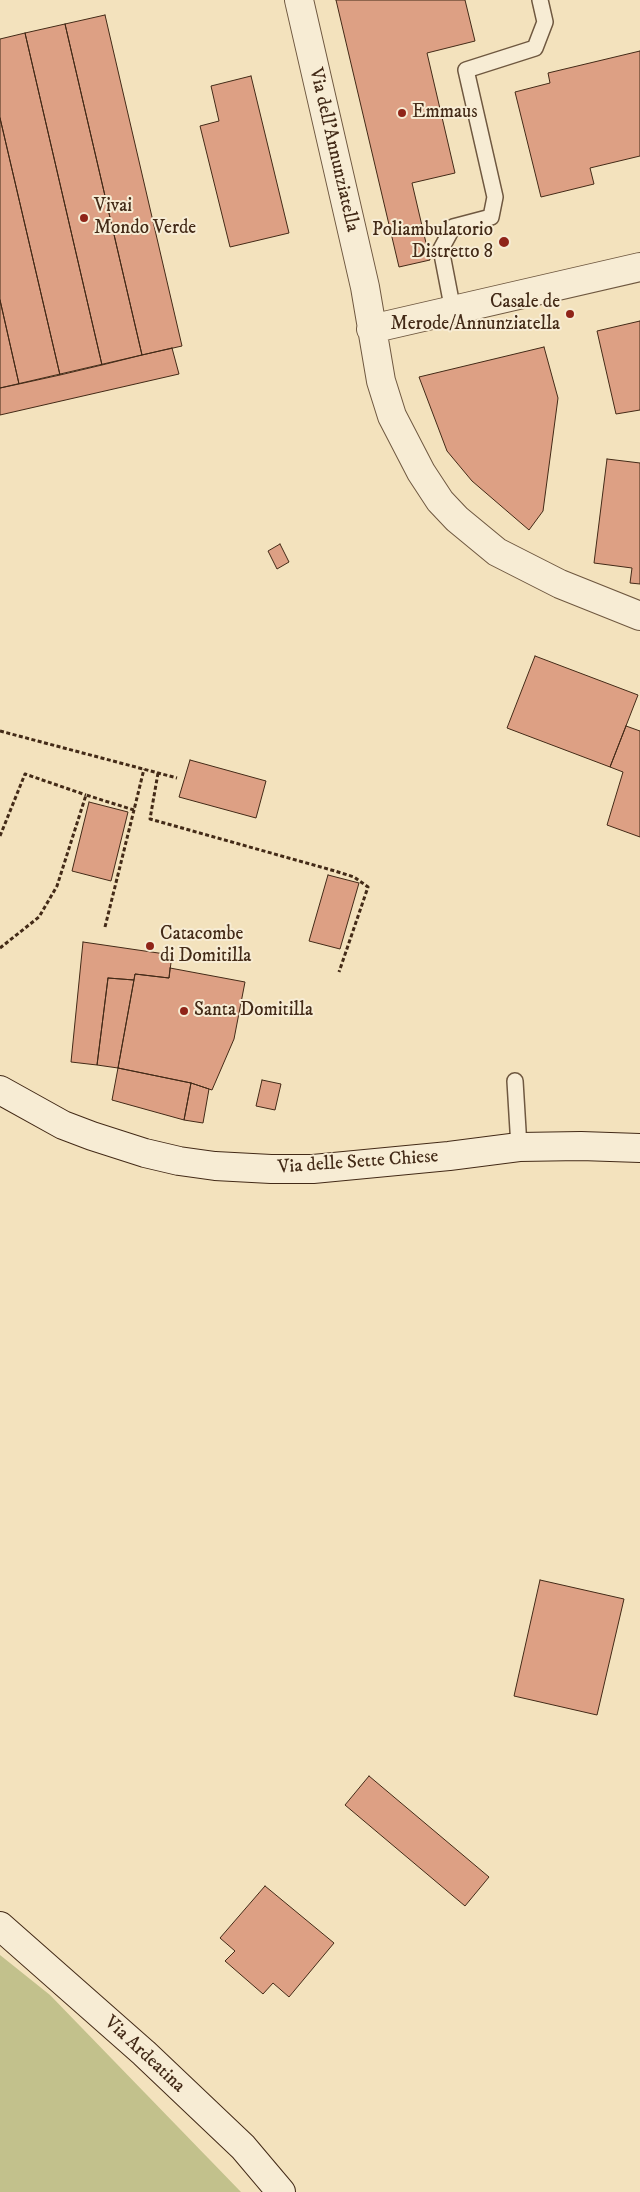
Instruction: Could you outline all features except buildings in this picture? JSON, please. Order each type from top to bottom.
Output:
[{"type":"street","name":"Via dell'Annunziatella","points":[[299,0],[365,287],[381,380],[392,416],[404,442],[429,487],[451,513],[483,543],[509,560],[560,584],[640,616]]},
{"type":"street","points":[[371,329],[640,267]]},
{"type":"street","name":"Via delle Sette Chiese","points":[[0,1090],[63,1125],[92,1136],[146,1154],[215,1166],[313,1169],[449,1156],[519,1147],[640,1148]]},
{"type":"street","name":"Via Ardeatina","points":[[0,1926],[144,2053],[243,2147],[280,2192]]},
{"type":"lane","points":[[453,311],[441,249],[453,227],[491,217],[495,196],[466,70],[535,48],[545,22],[540,0]]},
{"type":"lane","points":[[515,1081],[519,1147]]},
{"type":"path","points":[[0,731],[177,778]]},
{"type":"path","points":[[105,927],[144,770]]},
{"type":"path","points":[[158,773],[150,820],[336,871],[354,877],[368,887],[340,972]]},
{"type":"path","points":[[0,836],[25,774],[134,810]]},
{"type":"path","points":[[0,948],[39,917],[57,886],[86,795]]},
{"type":"shaded area","points":[[0,1955],[50,1995],[241,2192],[0,2192]]},
{"type":"place","name":"Emmaus","points":[[402,113]]},
{"type":"place","name":"Vivai Mondo Verde","points":[[84,218]]},
{"type":"place","name":"Poliambulatorio Distretto 8","points":[[504,242]]},
{"type":"place","name":"Casale de Merode/Annunziatella","points":[[570,314]]},
{"type":"place","name":"Catacombe di Domitilla","points":[[150,946]]},
{"type":"place","name":"Santa Domitilla","points":[[184,1011]]}]
